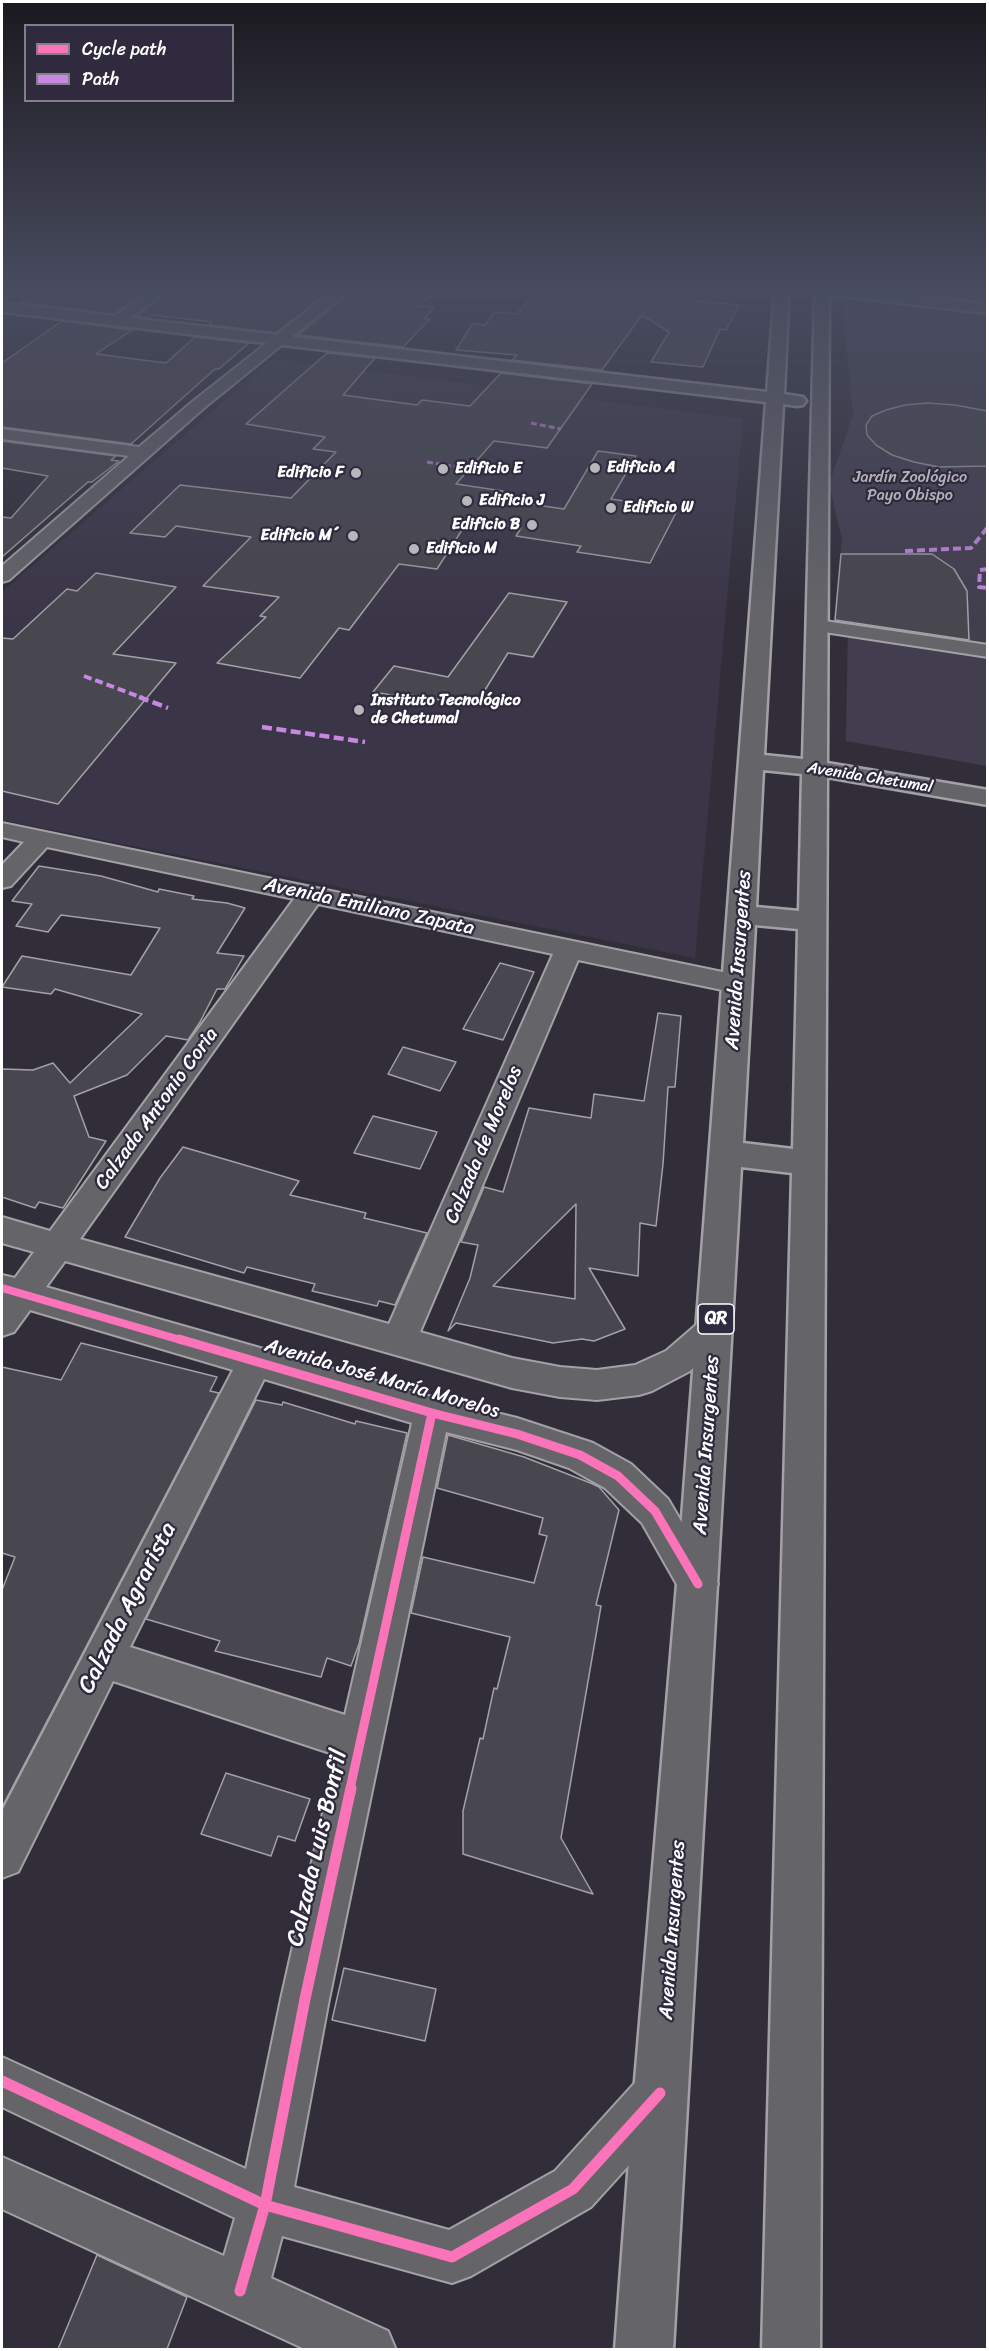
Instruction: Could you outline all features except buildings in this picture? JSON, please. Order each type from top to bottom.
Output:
[{"type":"main road","points":[[666,399],[720,406],[769,419],[820,409]]},
{"type":"main road","points":[[719,399],[769,419]]},
{"type":"main road","points":[[761,399],[769,419]]},
{"type":"main road","name":"Avenida Insurgentes","points":[[644,2349],[660,2093],[698,1584],[752,761],[769,419],[774,399]]},
{"type":"main road","points":[[791,2349],[818,626],[813,453],[820,409],[818,399]]},
{"type":"main road","points":[[720,406],[769,419]]},
{"type":"main road","name":"Avenida Chetumal","points":[[752,761],[816,768],[987,798]]},
{"type":"main road","points":[[742,915],[813,921]]},
{"type":"main road","points":[[726,1153],[810,1163]]},
{"type":"street","points":[[2,576],[11,559],[207,399]]},
{"type":"street","points":[[2,434],[142,453]]},
{"type":"street","points":[[818,626],[987,651]]},
{"type":"street","name":"Avenida Emiliano Zapata","points":[[2,830],[737,984]]},
{"type":"street","points":[[2,880],[41,838]]},
{"type":"street","name":"Calzada Antonio Coria","points":[[8,1301],[58,1246],[311,895]]},
{"type":"street","name":"Calzada de Morelos","points":[[399,1340],[569,949]]},
{"type":"street","name":"Avenida José María Morelos","points":[[2,1230],[512,1373],[560,1382],[597,1385],[639,1380],[678,1360],[715,1329]]},
{"type":"street","name":"Avenida José María Morelos","points":[[8,1301],[255,1361],[432,1413],[517,1434],[580,1455],[618,1476],[655,1511],[698,1584]]},
{"type":"street","name":"Calzada Agrarista","points":[[2,1856],[255,1361]]},
{"type":"street","name":"Calzada Luis Bonfil","points":[[240,2291],[265,2205],[304,1999],[362,1742],[432,1413]]},
{"type":"street","points":[[103,1658],[362,1742]]},
{"type":"street","points":[[2,2081],[265,2205],[452,2257],[573,2190],[660,2093]]},
{"type":"street","points":[[2,2183],[369,2349]]},
{"type":"shaded area","name":"Instituto Tecnológico de Chetumal","points":[[227,399],[584,399],[743,419],[695,958],[2,820],[2,592]]},
{"type":"green space","name":"Jardín Zoológico Payo Obispo","points":[[851,399],[987,399],[987,766],[846,741],[848,624],[834,622],[842,539],[829,484],[853,415]]},
{"type":"marked path","points":[[531,423],[561,429]]},
{"type":"marked path","points":[[427,462],[470,469]]},
{"type":"marked path","points":[[905,551],[971,548],[988,527]]},
{"type":"marked path","points":[[988,569],[980,570],[979,587],[988,588]]},
{"type":"marked path","points":[[84,676],[168,708]]},
{"type":"marked path","points":[[262,727],[365,742]]},
{"type":"cycle path","points":[[2,1288],[432,1413],[517,1434],[580,1455],[618,1476],[655,1511],[698,1584]]},
{"type":"cycle path","points":[[240,2291],[265,2205],[305,1999],[432,1413]]},
{"type":"cycle path","points":[[2,2081],[265,2205],[452,2257],[573,2189],[660,2093]]},
{"type":"place","name":"Edificio A","points":[[595,468]]},
{"type":"place","name":"Edificio E","points":[[443,469]]},
{"type":"place","name":"Edificio F","points":[[356,473]]},
{"type":"place","name":"Edificio J","points":[[467,501]]},
{"type":"place","name":"Edificio W","points":[[611,508]]},
{"type":"place","name":"Edificio B","points":[[532,525]]},
{"type":"place","name":"Edificio M´","points":[[353,536]]},
{"type":"place","name":"Edificio M","points":[[414,549]]},
{"type":"place","name":"Instituto Tecnológico de Chetumal","points":[[359,710]]}]
